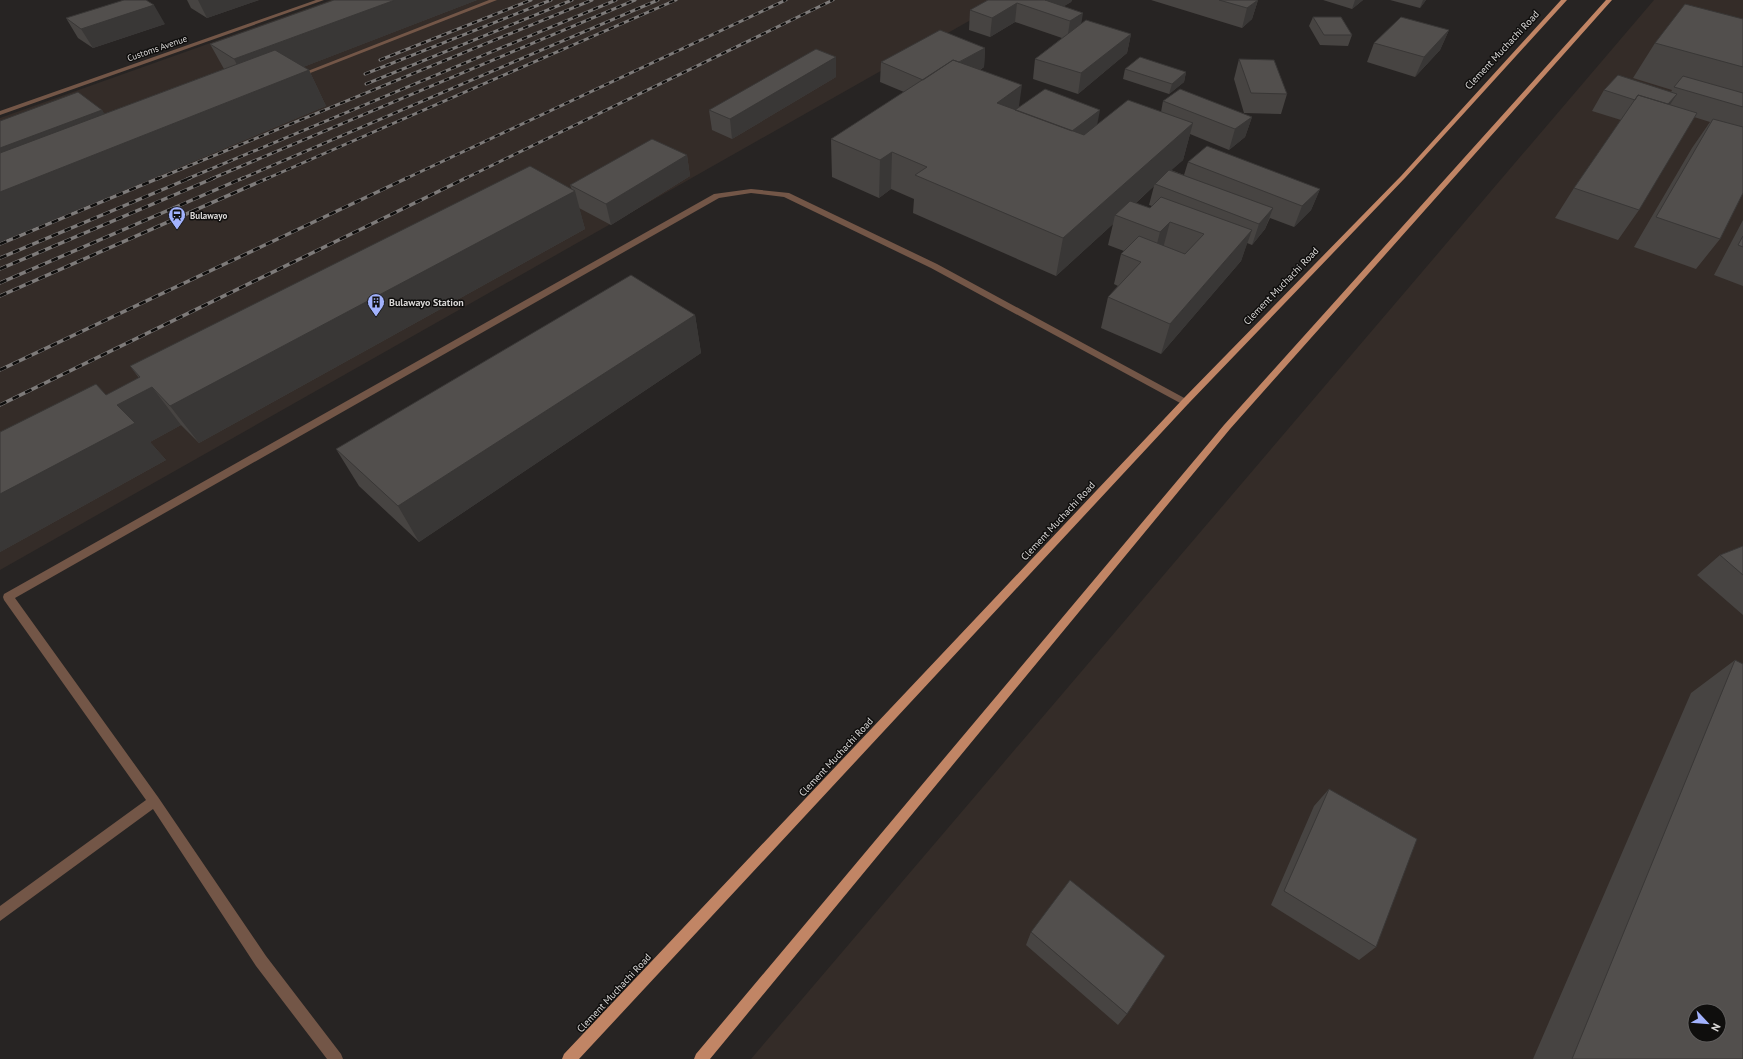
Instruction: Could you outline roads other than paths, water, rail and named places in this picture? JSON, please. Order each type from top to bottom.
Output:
[{"type":"main road","name":"Clement Muchachi Road","points":[[569,1059],[1185,402],[1403,177],[1564,0]]},
{"type":"main road","points":[[701,1059],[1227,427],[1609,0]]},
{"type":"street","name":"Customs Avenue","points":[[0,113],[321,0]]},
{"type":"street","points":[[295,77],[494,0]]},
{"type":"street","points":[[336,1059],[261,961],[154,801],[4,599],[717,196],[744,192],[768,191],[786,195],[934,266],[1185,402]]},
{"type":"street","points":[[0,914],[154,801]]},
{"type":"railway","points":[[380,60],[531,0]]},
{"type":"railway","points":[[365,74],[551,0]]},
{"type":"railway","points":[[366,84],[572,0]]},
{"type":"railway","points":[[157,179],[592,0]]},
{"type":"railway","points":[[187,179],[616,0]]},
{"type":"railway","points":[[211,179],[635,0]]},
{"type":"railway","points":[[241,179],[658,0]]},
{"type":"railway","points":[[266,179],[676,0]]},
{"type":"railway","points":[[405,179],[786,0]]},
{"type":"railway","points":[[464,179],[833,0]]},
{"type":"railway","points":[[0,244],[159,178]]},
{"type":"railway","points":[[0,258],[190,178]]},
{"type":"railway","points":[[0,269],[214,178]]},
{"type":"railway","points":[[0,283],[243,178]]},
{"type":"railway","points":[[0,296],[268,178]]},
{"type":"railway","points":[[0,370],[407,178]]},
{"type":"railway","points":[[0,405],[466,178]]},
{"type":"place","name":"Bulawayo","points":[[177,230]]},
{"type":"place","name":"Bulawayo Station","points":[[376,317]]}]
